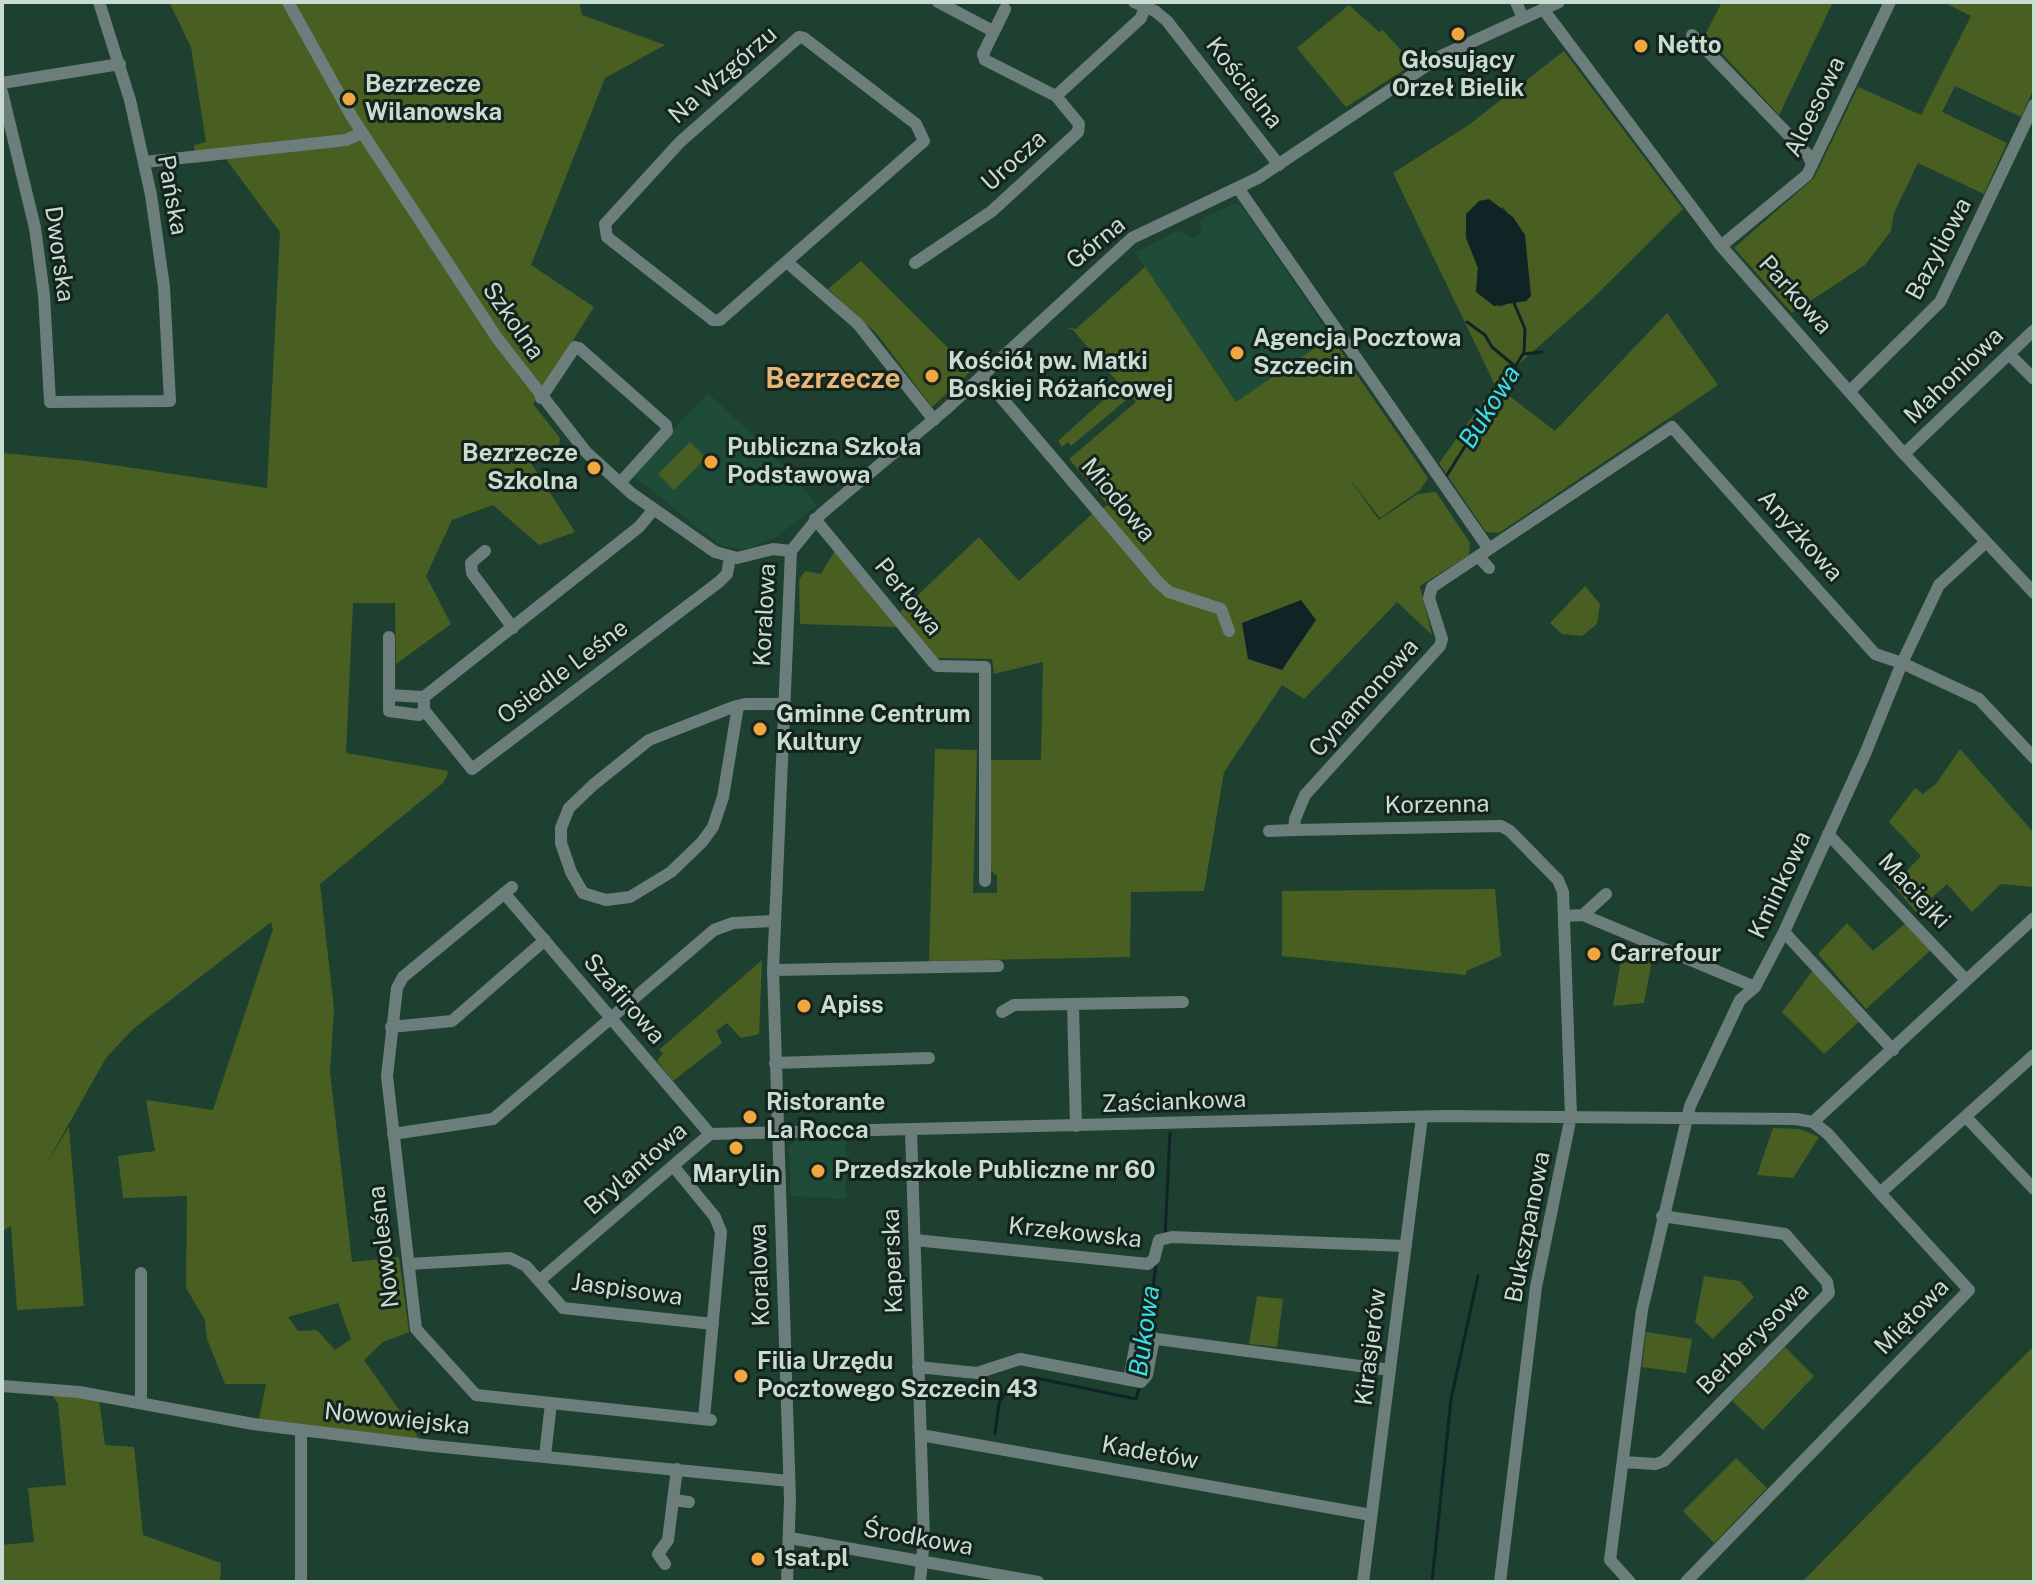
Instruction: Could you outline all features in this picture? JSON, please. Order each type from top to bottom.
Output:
[{"type":"street","name":"Pańska","points":[[99,2],[120,64],[145,162],[163,275],[170,401]]},
{"type":"street","name":"Szkolna","points":[[288,2],[362,133],[497,338],[541,398],[589,454],[620,483],[715,552],[730,558]]},
{"type":"street","points":[[938,2],[993,31]]},
{"type":"street","points":[[1516,2],[1523,18]]},
{"type":"street","name":"Górna","points":[[791,551],[815,519],[934,420],[1125,243],[1279,165],[1420,68],[1559,2]]},
{"type":"street","name":"Aloesowa","points":[[1721,246],[1807,175],[1890,2]]},
{"type":"street","points":[[1005,9],[983,54],[985,60],[1056,96],[1141,18],[1139,4]]},
{"type":"street","name":"Kościelna","points":[[1139,4],[1167,21],[1279,165]]},
{"type":"street","name":"Parkowa","points":[[1543,9],[1721,246],[1851,390],[1904,454],[2034,593]]},
{"type":"street","points":[[1692,35],[1808,155],[1812,165]]},
{"type":"street","name":"Na Wzgórzu","points":[[799,37],[916,124],[924,141],[788,263],[720,320],[713,320],[607,237],[605,224],[680,142],[799,37]]},
{"type":"street","points":[[2,83],[120,64]]},
{"type":"street","name":"Dworska","points":[[2,92],[35,228],[44,295],[50,402],[170,401]]},
{"type":"street","name":"Urocza","points":[[915,263],[992,211],[1078,132],[1079,124],[1056,96]]},
{"type":"street","name":"Bazyliowa","points":[[1851,390],[1931,315],[1940,302],[2034,105]]},
{"type":"street","points":[[145,162],[346,140],[362,133]]},
{"type":"street","points":[[1238,188],[1483,553],[1489,568]]},
{"type":"street","points":[[788,263],[858,324],[934,420]]},
{"type":"street","name":"Mahoniowa","points":[[1904,454],[2034,330]]},
{"type":"street","points":[[541,398],[575,347],[666,425],[667,431],[620,483]]},
{"type":"street","points":[[2009,354],[2034,379]]},
{"type":"street","name":"Miodowa","points":[[983,376],[1158,582],[1169,592],[1221,609],[1229,631]]},
{"type":"street","name":"Cynamonowa","points":[[1294,830],[1298,808],[1305,795],[1440,646],[1442,639],[1429,598],[1432,587],[1672,427]]},
{"type":"street","name":"Anyżkowa","points":[[1672,427],[1741,511],[1875,654],[1902,663],[1979,699],[2034,758]]},
{"type":"street","points":[[389,637],[389,711],[393,715],[419,715],[424,704],[639,527],[654,509]]},
{"type":"street","name":"Perłowa","points":[[815,519],[937,666],[985,667],[985,881]]},
{"type":"street","name":"Kminkowa","points":[[1630,1582],[1610,1560],[1642,1310],[1690,1106],[1740,1000],[1755,987],[1784,932],[1939,585],[1986,542]]},
{"type":"street","points":[[730,558],[773,549],[791,551]]},
{"type":"street","points":[[485,551],[471,563],[472,573],[513,628]]},
{"type":"street","name":"Koralowa","points":[[787,1582],[789,1481],[773,921],[791,551]]},
{"type":"street","name":"Osiedle Leśne","points":[[424,704],[472,769],[719,582],[727,574],[730,558]]},
{"type":"street","points":[[389,695],[424,704]]},
{"type":"street","points":[[738,706],[719,812],[702,842],[671,872],[630,897],[606,900],[583,893],[573,878],[561,843],[563,821],[569,808],[619,761],[649,740],[738,706],[782,704]]},
{"type":"street","points":[[723,712],[735,723]]},
{"type":"street","name":"Korzenna","points":[[1269,831],[1501,826],[1510,831],[1558,880]]},
{"type":"street","name":"Maciejki","points":[[1828,834],[1966,980]]},
{"type":"street","name":"Bukszpanowa","points":[[1500,1582],[1536,1287],[1571,1116],[1563,892],[1558,880]]},
{"type":"street","name":"Szafirowa","points":[[508,890],[545,940],[710,1134]]},
{"type":"street","name":"Nowoleśna","points":[[508,890],[403,977],[397,988],[387,1076],[419,1334],[472,1393],[708,1419],[713,1324]]},
{"type":"street","points":[[1583,915],[1606,894]]},
{"type":"street","points":[[1564,916],[1583,915],[1755,987]]},
{"type":"street","points":[[1571,1116],[1813,1122],[2034,918]]},
{"type":"street","points":[[393,1134],[493,1119],[714,930],[733,923],[773,921]]},
{"type":"street","points":[[1784,932],[1893,1050]]},
{"type":"street","points":[[391,1027],[452,1021],[545,940]]},
{"type":"street","points":[[773,970],[998,966]]},
{"type":"street","points":[[1002,1012],[1014,1005],[1183,1002]]},
{"type":"street","points":[[1073,1004],[1076,1126]]},
{"type":"street","points":[[1813,1122],[1880,1193],[2034,1055]]},
{"type":"street","points":[[775,1063],[929,1058]]},
{"type":"street","name":"Zaściankowa","points":[[777,1133],[1571,1116]]},
{"type":"street","name":"Kirasjerów","points":[[1363,1582],[1422,1117]]},
{"type":"street","points":[[1966,1117],[2034,1189]]},
{"type":"street","name":"Kaperska","points":[[911,1130],[921,1435],[923,1561],[920,1582]]},
{"type":"street","name":"Brylantowa","points":[[539,1281],[710,1134],[777,1133]]},
{"type":"street","points":[[674,1167],[720,1227],[713,1324]]},
{"type":"street","name":"Miętowa","points":[[1686,1582],[1969,1290],[1880,1193]]},
{"type":"street","name":"Berberysowa","points":[[1623,1462],[1656,1464],[1664,1461],[1829,1293],[1827,1282],[1785,1234],[1662,1216]]},
{"type":"street","name":"Krzekowska","points":[[915,1240],[1148,1264],[1154,1259],[1159,1240],[1172,1237],[1406,1246]]},
{"type":"street","name":"Jaspisowa","points":[[409,1264],[510,1258],[526,1266],[563,1308],[713,1324]]},
{"type":"street","points":[[141,1273],[141,1402]]},
{"type":"street","points":[[918,1367],[977,1373],[1020,1359],[1129,1380],[1145,1380],[1154,1338],[1390,1370]]},
{"type":"street","name":"Nowowiejska","points":[[2,1386],[141,1402],[301,1430],[789,1481]]},
{"type":"street","points":[[545,1456],[551,1403]]},
{"type":"street","points":[[301,1430],[301,1582]]},
{"type":"street","name":"Kadetów","points":[[921,1435],[1371,1515]]},
{"type":"street","points":[[665,1564],[658,1554],[668,1540],[677,1469]]},
{"type":"street","points":[[673,1500],[689,1502]]},
{"type":"street","name":"Środkowa","points":[[790,1538],[1038,1582]]},
{"type":"shaded area","points":[[1234,204],[1241,205],[1331,337],[1236,402],[1135,253],[1178,230],[1193,239],[1202,232],[1200,223],[1204,217]]},
{"type":"shaded area","name":"Publiczna Szkoła Podstawowa","points":[[708,393],[770,451],[817,505],[775,538],[746,549],[721,546],[631,474]]},
{"type":"shaded area","name":"Przedszkole Publiczne nr 60","points":[[795,1141],[846,1141],[846,1199],[791,1196],[789,1146]]},
{"type":"green space","points":[[169,2],[579,2],[582,15],[665,45],[605,78],[531,265],[594,307],[533,404],[560,438],[557,460],[531,463],[575,532],[539,545],[493,505],[452,520],[426,576],[451,624],[396,664],[395,603],[353,603],[346,753],[449,771],[443,783],[320,884],[334,1009],[330,1072],[352,1262],[399,1257],[409,1332],[383,1342],[364,1360],[421,1441],[259,1419],[266,1384],[225,1384],[207,1339],[205,1320],[186,1288],[187,1196],[123,1198],[118,1156],[155,1151],[146,1100],[213,1110],[273,929],[271,922],[133,1029],[106,1058],[45,1166],[69,1127],[84,1306],[17,1310],[11,1226],[2,1231],[2,453],[86,461],[267,488],[280,232],[226,159],[196,163],[194,145],[206,142],[191,47]],"holes":[[[338,1303],[351,1339],[335,1350],[317,1330],[298,1331],[288,1317]]]},
{"type":"green space","points":[[1722,2],[1833,2],[1779,115],[1705,35]]},
{"type":"green space","points":[[1943,2],[2034,2],[2034,88],[2021,117],[1955,86],[1942,112],[2007,143],[1984,194],[1918,163],[1894,213],[1891,231],[1865,265],[1792,313],[1734,248],[1814,178],[1858,87],[1921,115],[1971,16]]},
{"type":"green space","points":[[1349,5],[1379,32],[1383,30],[1405,55],[1407,68],[1346,107],[1297,48]]},
{"type":"green space","points":[[1564,51],[1683,209],[1590,301],[1495,385],[1393,173],[1470,124]],"holes":[[[1503,207],[1525,235],[1507,304],[1501,307],[1476,292],[1478,268],[1465,233]]]},
{"type":"green space","points":[[861,261],[971,371],[932,407],[877,334],[828,289]]},
{"type":"green space","points":[[1145,267],[1236,402],[1331,337],[1428,478],[1420,490],[1380,518],[1346,474],[1379,520],[1418,494],[1436,492],[1470,543],[1469,555],[1420,586],[1432,635],[1397,602],[1304,699],[1282,685],[1224,772],[1204,891],[1131,892],[1130,957],[929,961],[935,749],[977,750],[973,893],[997,893],[997,876],[989,869],[991,760],[1041,760],[1043,662],[994,674],[992,659],[937,658],[900,612],[979,537],[1019,581],[1092,514],[1108,505],[1069,459],[1136,402],[1131,396],[1071,446],[1068,442],[1062,447],[1058,441],[1120,385],[1073,330],[1065,327],[1076,329]]},
{"type":"green space","points":[[1667,313],[1718,385],[1499,533],[1486,532],[1439,463],[1495,385],[1555,431]]},
{"type":"green space","points":[[690,442],[706,458],[674,490],[658,474]]},
{"type":"green space","points":[[835,550],[896,627],[800,624],[799,580],[805,571],[821,574]]},
{"type":"green space","points":[[1585,586],[1600,604],[1597,624],[1582,636],[1562,634],[1550,623]]},
{"type":"green space","points":[[1960,749],[2034,833],[2034,887],[2001,884],[1972,912],[1947,884],[1916,912],[1893,885],[1921,856],[1889,822],[1915,788],[1923,794],[1936,784]]},
{"type":"green space","points":[[1495,889],[1501,956],[1466,971],[1466,975],[1282,956],[1282,891]]},
{"type":"green space","points":[[1847,923],[1873,951],[1906,923],[1932,949],[1866,1009],[1818,954]]},
{"type":"green space","points":[[1624,943],[1653,955],[1644,1003],[1613,1006]]},
{"type":"green space","points":[[762,960],[759,1034],[741,1038],[727,1023],[716,1031],[722,1043],[673,1081],[657,1061],[663,1053],[659,1050]]},
{"type":"green space","points":[[1816,966],[1861,1020],[1824,1054],[1782,1012]]},
{"type":"green space","points":[[1773,1128],[1800,1129],[1819,1137],[1793,1178],[1757,1175]]},
{"type":"green space","points":[[1704,1276],[1740,1281],[1754,1297],[1713,1339],[1695,1322]]},
{"type":"green space","points":[[1257,1296],[1283,1299],[1277,1347],[1249,1344]]},
{"type":"green space","points":[[1646,1332],[1692,1339],[1686,1373],[1642,1367]]},
{"type":"green space","points":[[2034,1346],[2034,1582],[1802,1582],[2004,1376]]},
{"type":"green space","points":[[1785,1347],[1814,1376],[1763,1430],[1732,1401]]},
{"type":"green space","points":[[51,1394],[99,1400],[105,1445],[134,1447],[143,1535],[221,1563],[220,1582],[2,1582],[2,1545],[34,1542],[28,1488],[66,1485],[58,1403]]},
{"type":"green space","points":[[1736,1458],[1767,1488],[1714,1543],[1683,1511]]},
{"type":"water","points":[[1489,199],[1513,217],[1525,235],[1531,296],[1526,301],[1494,306],[1476,292],[1478,268],[1466,238],[1466,214],[1479,201]]},
{"type":"water","points":[[1301,600],[1316,620],[1282,670],[1248,659],[1242,623]]},
{"type":"waterway","points":[[1514,303],[1525,329],[1524,353]]},
{"type":"waterway","points":[[1467,322],[1485,335],[1492,347],[1516,367]]},
{"type":"waterway","name":"Bukowa","points":[[1447,475],[1523,354],[1542,352]]},
{"type":"waterway","name":"Bukowa","points":[[1165,1237],[1170,1133]]},
{"type":"waterway","name":"Bukowa","points":[[1148,1334],[1156,1263]]},
{"type":"waterway","points":[[1432,1582],[1451,1399],[1478,1276]]},
{"type":"waterway","name":"Bukowa","points":[[995,1434],[999,1403],[1009,1387],[1018,1383],[1036,1378],[1136,1399],[1140,1385]]},
{"type":"place","name":"Głosujący Orzeł Bielik","points":[[1458,34]]},
{"type":"place","name":"Netto","points":[[1641,46]]},
{"type":"place","name":"Bezrzecze Wilanowska","points":[[349,99]]},
{"type":"place","name":"Agencja Pocztowa Szczecin","points":[[1237,353]]},
{"type":"place","name":"Kościół pw. Matki Boskiej Różańcowej","points":[[932,376]]},
{"type":"place","name":"Publiczna Szkoła Podstawowa","points":[[711,462]]},
{"type":"place","name":"Bezrzecze Szkolna","points":[[594,468]]},
{"type":"place","name":"Gminne Centrum Kultury","points":[[760,729]]},
{"type":"place","name":"Carrefour","points":[[1594,954]]},
{"type":"place","name":"Apiss","points":[[804,1006]]},
{"type":"place","name":"Ristorante La Rocca","points":[[750,1117]]},
{"type":"place","name":"Marylin","points":[[736,1148]]},
{"type":"place","name":"Przedszkole Publiczne nr 60","points":[[818,1171]]},
{"type":"place","name":"Filia Urzędu Pocztowego Szczecin 43","points":[[741,1376]]},
{"type":"place","name":"1sat.pl","points":[[758,1559]]},
{"type":"district","name":"Bezrzecze","points":[[833,379]]}]
